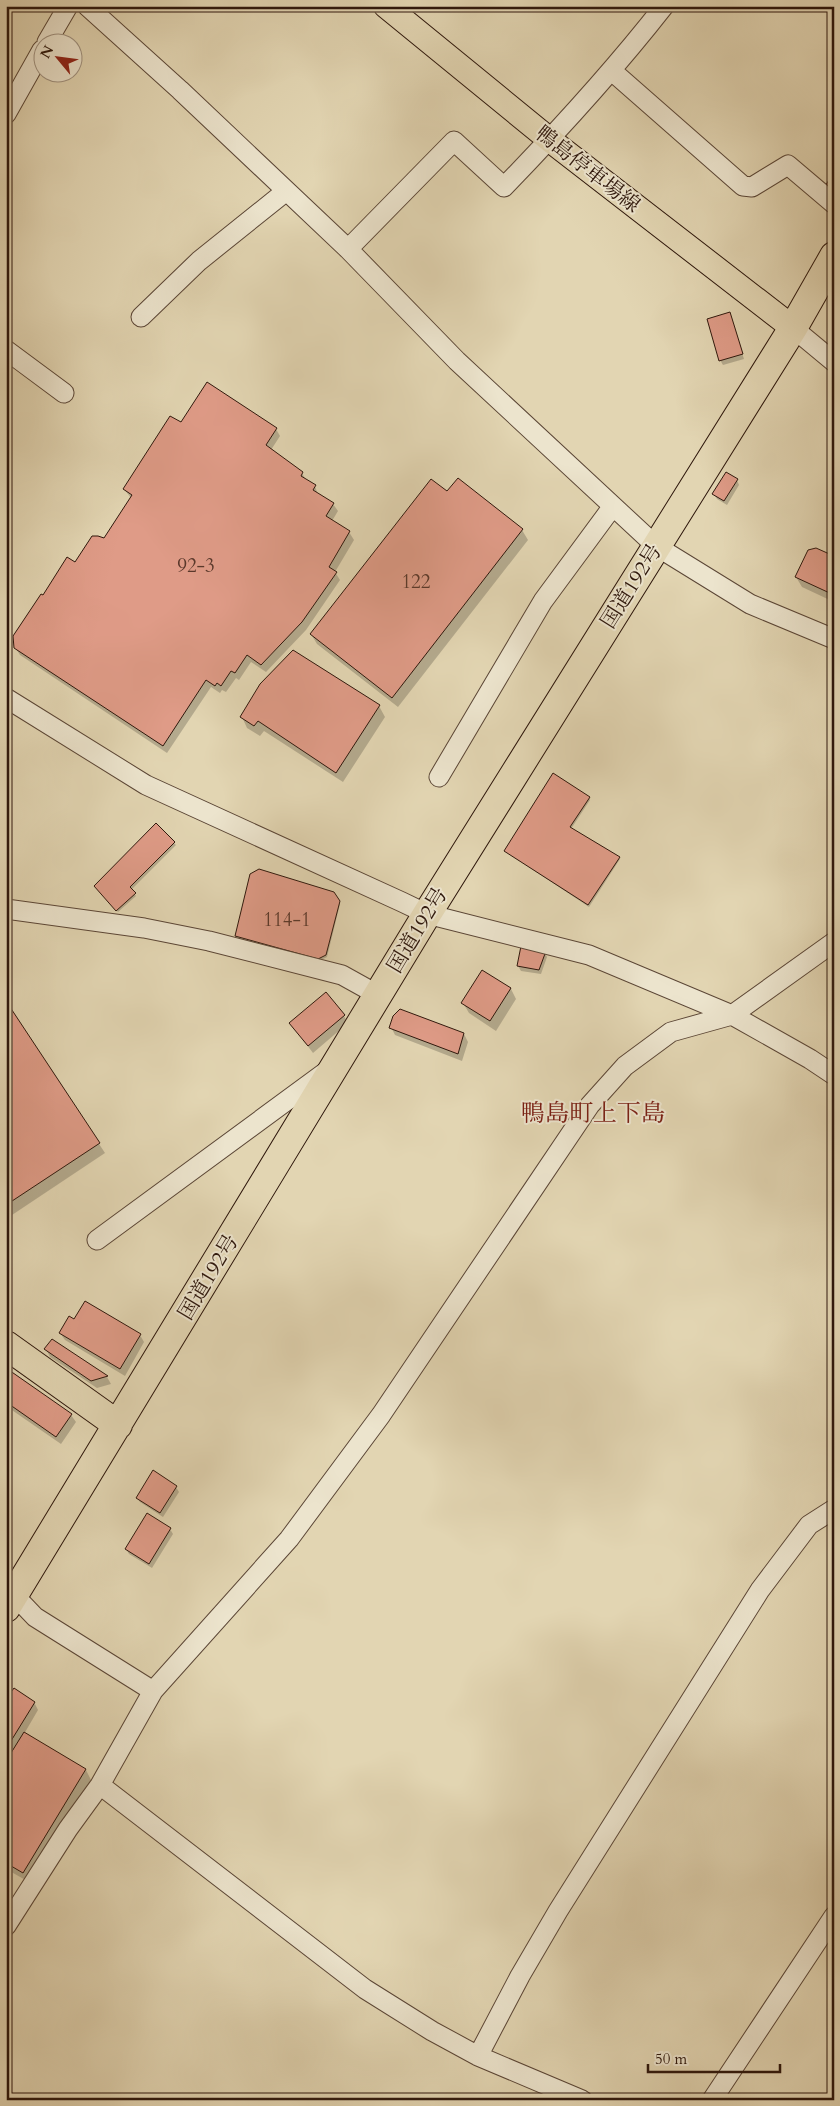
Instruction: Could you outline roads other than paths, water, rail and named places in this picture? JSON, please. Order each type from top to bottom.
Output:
[{"type":"highway","name":"国道192号","points":[[9,1598],[118,1425],[427,914],[793,328],[834,256]]},
{"type":"highway","points":[[6,1345],[118,1425]]},
{"type":"main road","name":"鴨島停車場線","points":[[386,6],[550,140],[793,328]]},
{"type":"street","points":[[53,32],[68,6]]},
{"type":"street","points":[[87,6],[180,90],[348,250],[457,361],[656,546],[750,604],[834,639]]},
{"type":"street","points":[[348,250],[454,141],[504,187],[550,140],[612,71],[664,6]]},
{"type":"street","points":[[6,114],[32,68]]},
{"type":"street","points":[[612,71],[743,186],[752,187],[788,165],[834,204]]},
{"type":"street","points":[[141,317],[199,260],[285,192]]},
{"type":"street","points":[[793,328],[834,362]]},
{"type":"street","points":[[6,350],[64,393]]},
{"type":"street","points":[[439,777],[544,601],[613,506]]},
{"type":"street","points":[[6,698],[146,785],[427,914],[589,955],[732,1015],[810,1059],[834,1075]]},
{"type":"street","points":[[6,909],[144,928],[209,941],[342,975],[378,995]]},
{"type":"street","points":[[6,1926],[68,1830],[100,1786],[153,1691],[289,1539],[380,1415],[590,1105],[625,1066],[671,1032],[732,1015],[834,942]]},
{"type":"street","points":[[97,1240],[337,1063]]},
{"type":"street","points":[[478,2056],[520,1976],[558,1911],[760,1590],[809,1525],[834,1509]]},
{"type":"street","points":[[9,1598],[35,1617],[153,1691]]},
{"type":"street","points":[[100,1786],[365,1989],[432,2031],[478,2056],[582,2100]]},
{"type":"street","points":[[712,2100],[834,1916]]},
{"type":"district","name":"鴨島町上下島","points":[[593,1113]]}]
